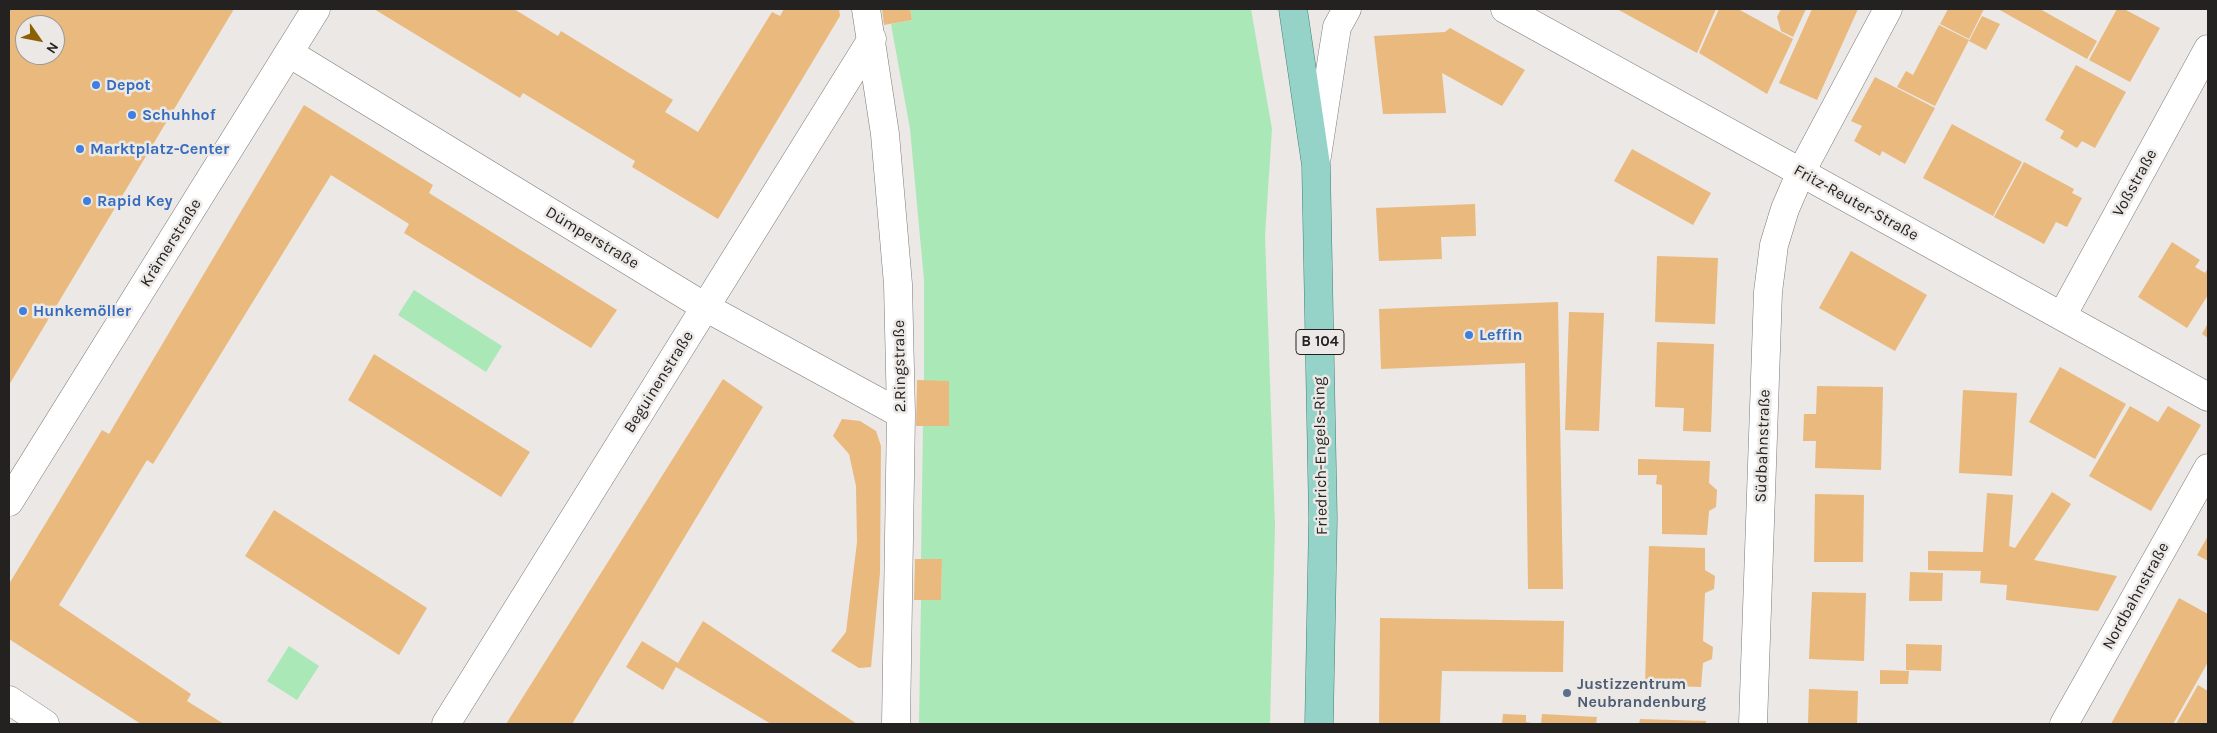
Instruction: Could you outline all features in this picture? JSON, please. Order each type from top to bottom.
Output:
[{"type":"main road","name":"Friedrich-Engels-Ring","points":[[1293,9],[1316,166],[1323,519],[1319,724]]},
{"type":"street","name":"2.Ringstraße","points":[[866,9],[872,39],[884,134],[898,284],[901,414],[896,724]]},
{"type":"street","name":"Fritz-Reuter-Straße","points":[[1505,9],[2208,397]]},
{"type":"street","name":"Südbahnstraße","points":[[1753,724],[1768,292],[1774,245],[1785,209],[1801,172],[1888,9]]},
{"type":"street","name":"Krämerstraße","points":[[9,502],[289,53],[312,10]]},
{"type":"street","name":"B 104","points":[[1316,166],[1332,52],[1338,28],[1345,11]]},
{"type":"street","name":"Beguinenstraße","points":[[446,724],[872,39]]},
{"type":"street","name":"Voßstraße","points":[[2062,316],[2208,50]]},
{"type":"street","name":"Dümperstraße","points":[[289,53],[705,307],[901,414]]},
{"type":"street","name":"Nordbahnstraße","points":[[2064,724],[2208,468]]},
{"type":"street","points":[[9,700],[45,724]]},
{"type":"green space","points":[[910,9],[1251,9],[1272,129],[1265,236],[1275,526],[1270,724],[919,724],[921,600],[941,600],[942,560],[921,559],[923,426],[949,426],[949,381],[924,381],[924,280],[910,129],[891,24],[912,20]]},
{"type":"green space","points":[[414,290],[502,346],[486,372],[398,315]]},
{"type":"green space","points":[[289,646],[319,666],[297,700],[267,681]]},
{"type":"building","name":"Marktplatz-Center","points":[[9,9],[234,9],[9,385]]},
{"type":"building","points":[[374,9],[514,9],[558,36],[561,31],[673,100],[665,112],[698,132],[772,12],[780,16],[784,9],[839,9],[840,16],[718,219],[632,167],[635,161],[523,93],[520,98]]},
{"type":"building","points":[[882,9],[910,9],[912,20],[884,25]]},
{"type":"building","points":[[1617,9],[1716,9],[1697,53]]},
{"type":"building","points":[[1719,9],[1738,9],[1793,39],[1767,94],[1699,53]]},
{"type":"building","points":[[1781,9],[1806,9],[1793,37],[1781,31],[1777,17]]},
{"type":"building","points":[[1812,9],[1858,9],[1817,100],[1779,83]]},
{"type":"building","points":[[1948,9],[1984,9],[1969,39],[1940,24]]},
{"type":"building","points":[[1998,9],[2040,9],[2097,41],[2087,59]]},
{"type":"building","points":[[2117,9],[2124,9],[2160,28],[2130,82],[2089,60]]},
{"type":"building","points":[[1982,16],[2000,24],[1986,50],[1969,41]]},
{"type":"building","points":[[1939,25],[1969,40],[1935,106],[1897,87],[1906,71],[1913,75]]},
{"type":"building","points":[[1450,28],[1525,70],[1502,106],[1442,73],[1446,113],[1383,114],[1374,36],[1445,32]]},
{"type":"building","points":[[2076,65],[2126,92],[2095,148],[2082,141],[2077,148],[2060,138],[2064,131],[2045,120]]},
{"type":"building","points":[[1875,77],[1935,108],[1905,164],[1882,151],[1880,156],[1854,141],[1862,126],[1851,121]]},
{"type":"building","points":[[304,105],[433,185],[429,193],[617,310],[591,348],[404,233],[409,224],[331,175],[153,464],[147,460],[59,605],[191,694],[187,701],[224,724],[141,724],[9,639],[9,584],[102,430],[109,434]]},
{"type":"building","points":[[1952,124],[2022,162],[1993,216],[1923,178]]},
{"type":"building","points":[[1632,149],[1711,193],[1693,225],[1614,181]]},
{"type":"building","points":[[2024,162],[2074,189],[2072,193],[2082,198],[2067,227],[2056,222],[2044,244],[1994,217]]},
{"type":"building","points":[[1475,204],[1476,236],[1441,237],[1442,259],[1379,261],[1376,208]]},
{"type":"building","points":[[2172,242],[2200,260],[2195,267],[2205,273],[2208,268],[2208,295],[2187,328],[2138,297]]},
{"type":"building","points":[[1851,251],[1927,295],[1895,351],[1819,308]]},
{"type":"building","points":[[1657,256],[1718,258],[1715,324],[1655,322]]},
{"type":"building","points":[[1558,302],[1563,589],[1528,589],[1525,363],[1381,369],[1379,309]]},
{"type":"building","points":[[1569,312],[1604,313],[1599,431],[1565,430]]},
{"type":"building","points":[[2208,323],[2208,338],[2202,334]]},
{"type":"building","points":[[1657,342],[1714,344],[1711,432],[1683,431],[1684,408],[1655,407]]},
{"type":"building","points":[[374,354],[530,452],[501,497],[348,400]]},
{"type":"building","points":[[2060,367],[2126,404],[2095,459],[2029,422]]},
{"type":"building","points":[[723,379],[763,407],[572,724],[506,724]]},
{"type":"building","points":[[917,380],[949,381],[949,426],[916,426]]},
{"type":"building","points":[[1817,386],[1883,387],[1881,470],[1815,468],[1816,441],[1803,441],[1804,414],[1816,414]]},
{"type":"building","points":[[1963,390],[2017,393],[2012,476],[1959,473]]},
{"type":"building","points":[[2130,406],[2158,422],[2168,406],[2201,425],[2151,511],[2089,476]]},
{"type":"building","points":[[842,419],[860,421],[876,431],[881,446],[880,573],[871,667],[859,668],[831,651],[846,632],[857,542],[856,486],[849,454],[833,436]]},
{"type":"building","points":[[1638,459],[1710,461],[1709,483],[1717,490],[1716,507],[1709,511],[1707,535],[1662,534],[1662,485],[1656,484],[1657,475],[1638,475]]},
{"type":"building","points":[[2052,492],[2071,504],[2034,560],[2117,576],[2098,611],[2006,600],[2007,585],[1980,583],[1981,571],[1928,570],[1928,551],[1983,552],[1987,493],[2013,495],[2009,546],[2015,548]]},
{"type":"building","points":[[1815,494],[1864,495],[1863,562],[1814,562]]},
{"type":"building","points":[[274,510],[427,608],[399,655],[245,556]]},
{"type":"building","points":[[2208,536],[2208,561],[2197,555]]},
{"type":"building","points":[[1649,546],[1705,548],[1705,570],[1715,576],[1714,589],[1705,593],[1703,641],[1713,647],[1712,659],[1703,663],[1701,687],[1645,685]]},
{"type":"building","points":[[915,559],[942,559],[941,600],[914,600]]},
{"type":"building","points":[[1910,572],[1943,573],[1942,601],[1909,601]]},
{"type":"building","points":[[1812,592],[1866,593],[1864,661],[1809,659]]},
{"type":"building","points":[[2179,598],[2208,614],[2208,662],[2173,724],[2111,724]]},
{"type":"building","points":[[1380,618],[1564,621],[1563,672],[1442,671],[1440,724],[1379,724]]},
{"type":"building","points":[[703,621],[857,724],[771,724],[676,667],[663,690],[626,667],[642,641],[678,663]]},
{"type":"building","points":[[1906,644],[1942,645],[1941,671],[1906,670]]},
{"type":"building","points":[[1880,670],[1909,671],[1908,684],[1880,684]]},
{"type":"building","points":[[2198,685],[2208,691],[2208,724],[2176,724]]},
{"type":"building","points":[[1809,689],[1858,691],[1857,724],[1808,724]]},
{"type":"building","points":[[1503,714],[1526,715],[1526,722],[1538,724],[1502,724]]},
{"type":"building","points":[[1542,714],[1597,717],[1596,724],[1541,724]]},
{"type":"building","points":[[1640,719],[1706,721],[1706,724],[1639,724]]},
{"type":"place","name":"Depot","points":[[96,85]]},
{"type":"place","name":"Schuhhof","points":[[132,115]]},
{"type":"place","name":"Marktplatz-Center","points":[[80,149]]},
{"type":"place","name":"Rapid Key","points":[[87,201]]},
{"type":"place","name":"Hunkemöller","points":[[23,311]]},
{"type":"place","name":"Leffin","points":[[1469,335]]},
{"type":"place","name":"Justizzentrum Neubrandenburg","points":[[1567,693]]}]
